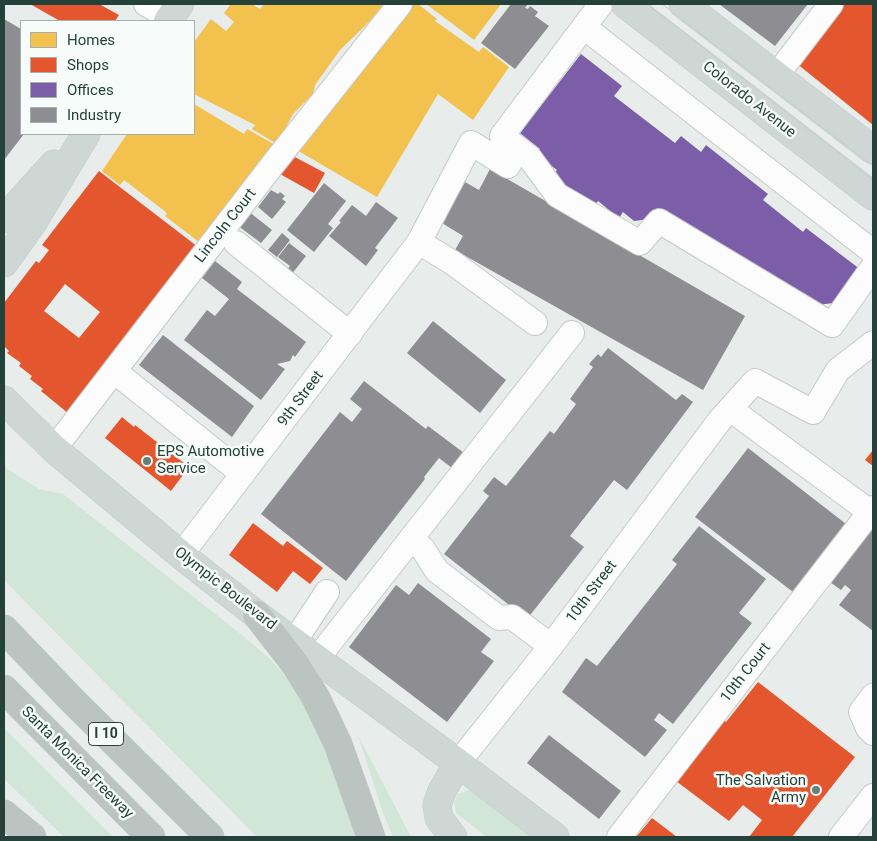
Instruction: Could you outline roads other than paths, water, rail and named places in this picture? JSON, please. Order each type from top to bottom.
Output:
[{"type":"highway","points":[[257,615],[295,664],[316,698],[338,744],[371,837]]},
{"type":"highway","name":"I 10","points":[[4,629],[71,699],[210,837]]},
{"type":"highway","name":"Santa Monica Freeway","points":[[6,691],[151,837]]},
{"type":"highway","points":[[4,814],[32,837]]},
{"type":"main road","name":"Colorado Avenue","points":[[625,4],[873,196]]},
{"type":"main road","points":[[684,4],[873,150]]},
{"type":"main road","points":[[4,219],[81,135]]},
{"type":"main road","points":[[4,264],[32,224],[85,135]]},
{"type":"main road","name":"Olympic Boulevard","points":[[4,400],[54,449],[181,555],[257,615],[555,837]]},
{"type":"main road","points":[[453,837],[439,818],[437,805],[442,791],[458,763]]},
{"type":"main road","points":[[4,826],[14,837]]},
{"type":"street","points":[[146,4],[173,14]]},
{"type":"street","name":"Lincoln Court","points":[[54,449],[400,4]]},
{"type":"street","points":[[584,27],[872,253],[832,325],[659,221],[640,244],[557,195],[529,157],[502,136],[601,4]]},
{"type":"street","points":[[776,76],[831,4]]},
{"type":"street","name":"9th Street","points":[[181,555],[419,242],[470,143],[508,166],[518,149]]},
{"type":"street","points":[[419,242],[453,263],[535,323]]},
{"type":"street","points":[[236,243],[350,334]]},
{"type":"street","points":[[317,659],[572,333]]},
{"type":"street","name":"10th Street","points":[[458,763],[550,646],[726,414],[755,380],[813,412],[838,370],[873,343]]},
{"type":"street","points":[[114,371],[243,474]]},
{"type":"street","points":[[726,414],[871,510]]},
{"type":"street","name":"10th Court","points":[[620,837],[871,510]]},
{"type":"street","points":[[411,539],[423,549],[437,571],[499,618],[512,617],[550,646]]},
{"type":"street","points":[[294,642],[327,592]]},
{"type":"street","points":[[873,696],[861,712],[868,728],[873,733]]},
{"type":"street","points":[[841,837],[873,796]]},
{"type":"tram line","points":[[647,4],[873,180]]},
{"type":"tram line","points":[[662,4],[873,166]]},
{"type":"place","name":"EPS Automotive Service","points":[[147,461]]},
{"type":"place","name":"The Salvation Army","points":[[816,790]]}]
